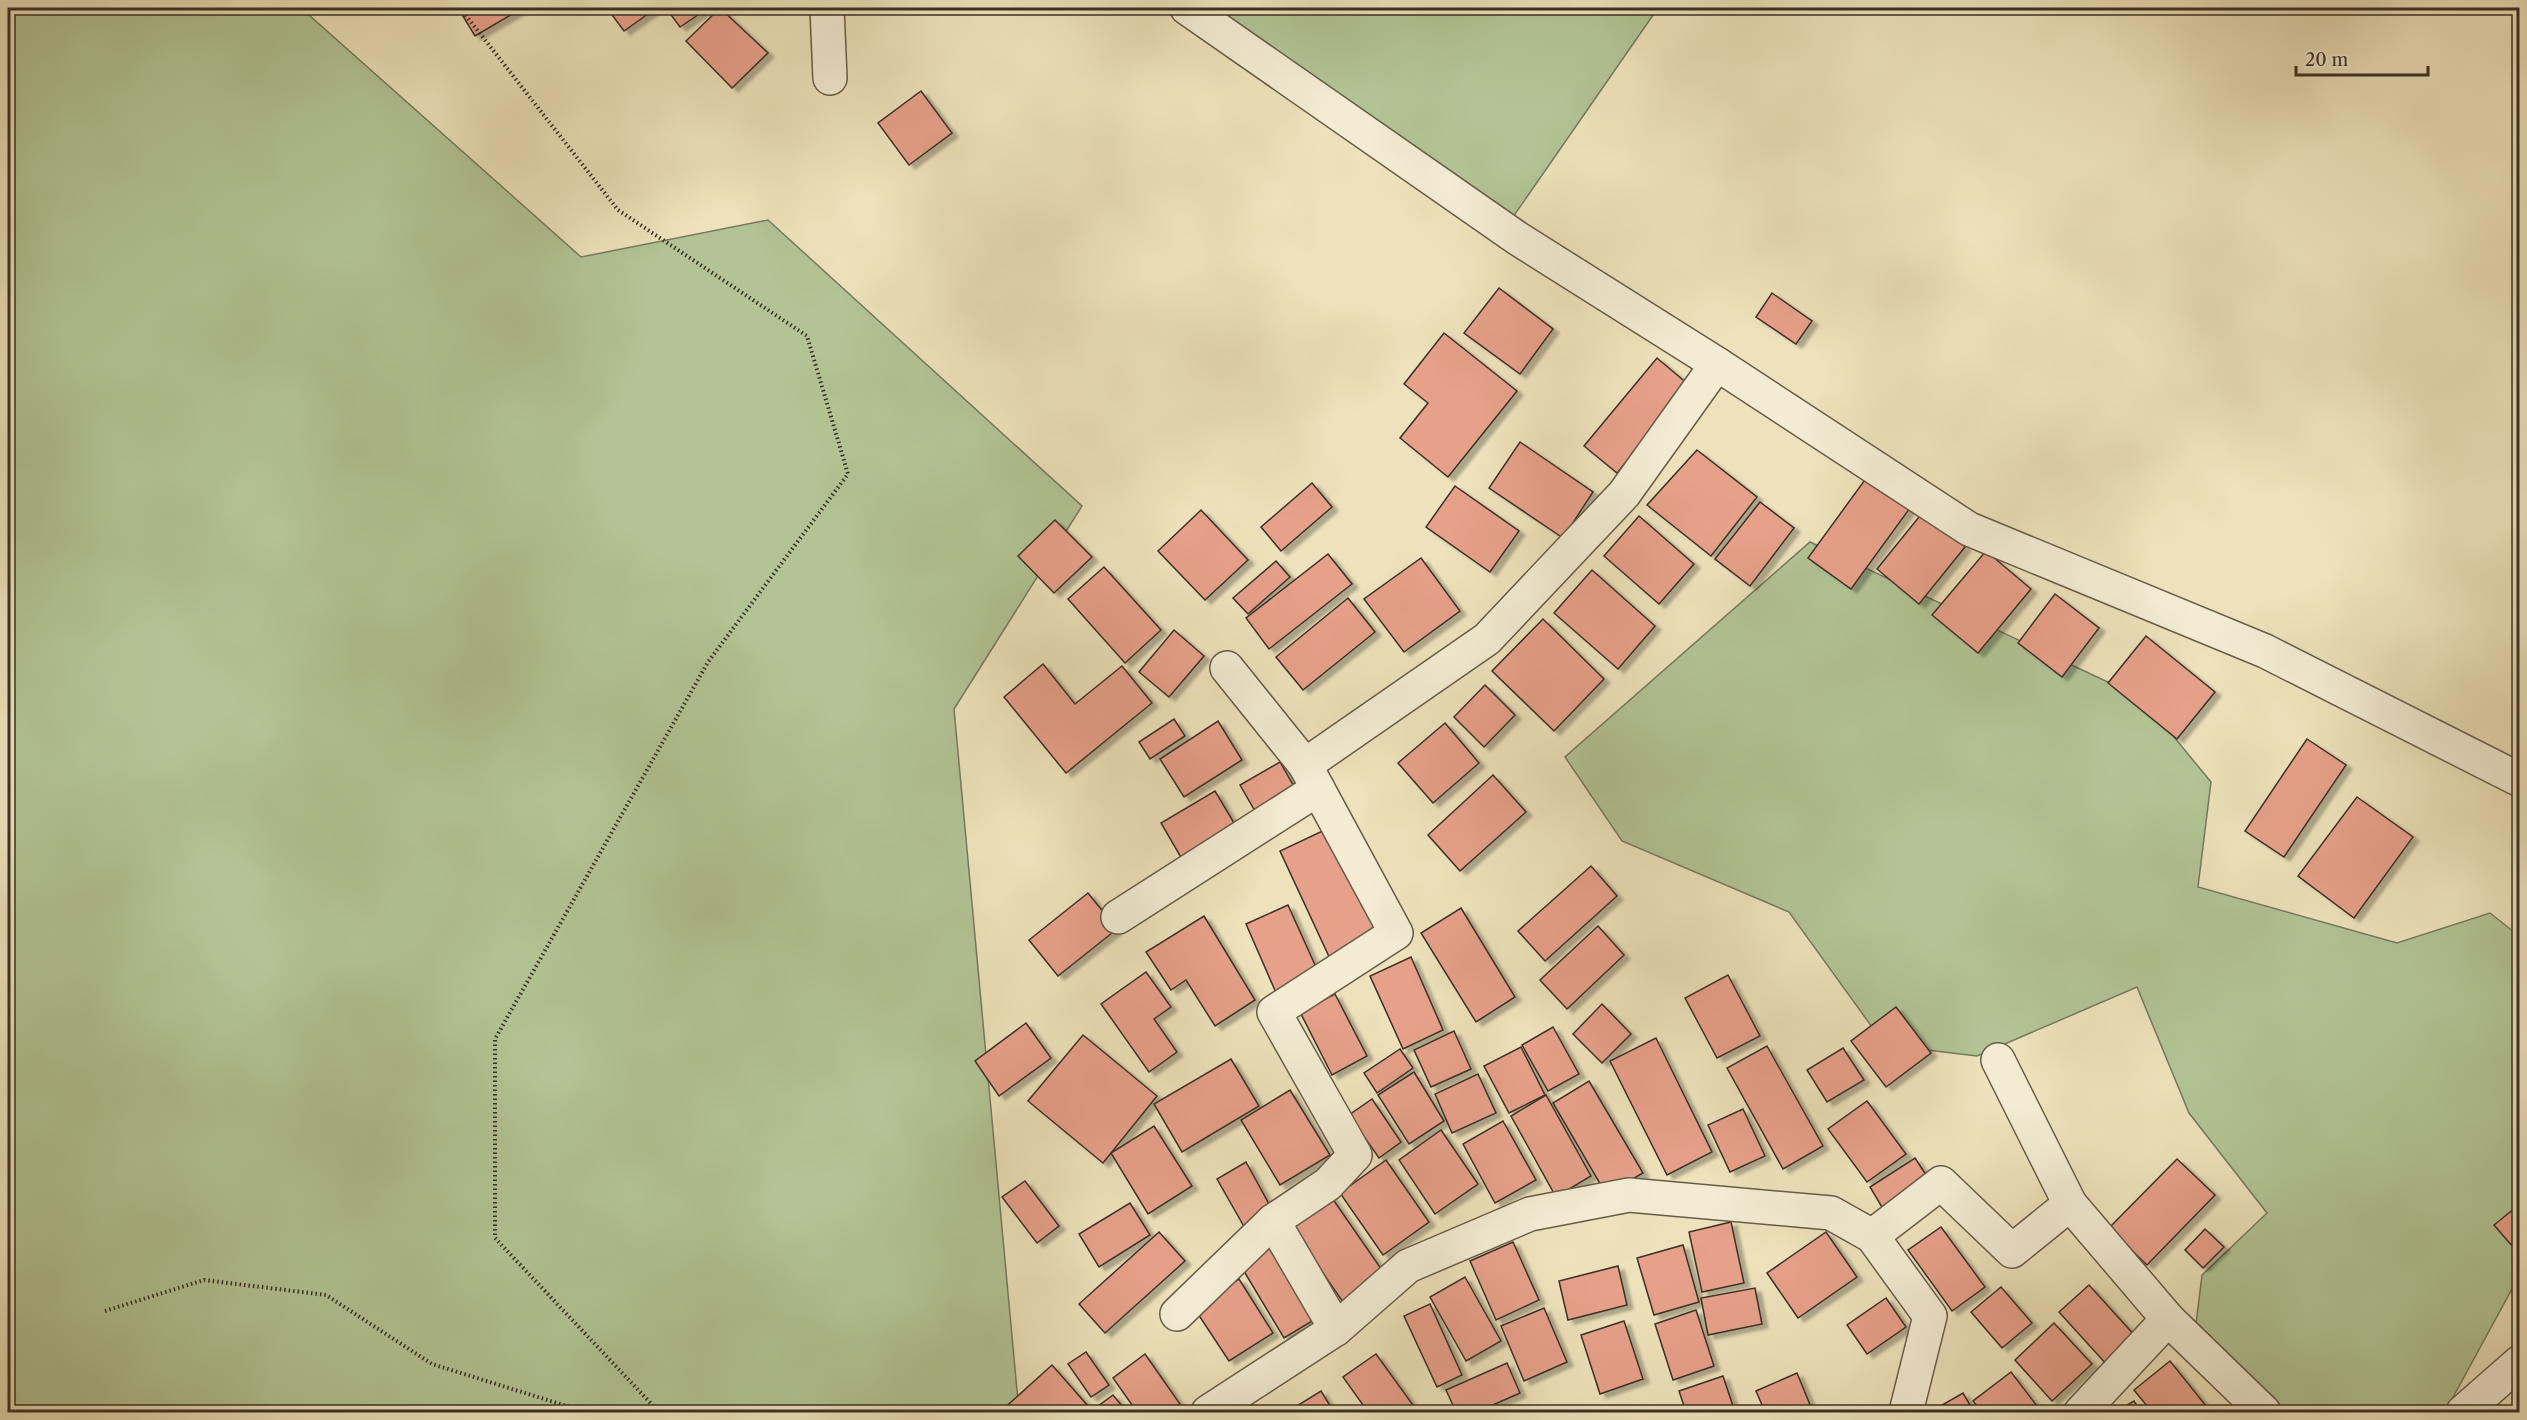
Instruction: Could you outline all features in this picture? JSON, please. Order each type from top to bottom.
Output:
[{"type":"street","points":[[827,8],[830,78]]},
{"type":"street","points":[[1187,8],[1517,238],[1717,364],[1970,529],[2265,651],[2520,780]]},
{"type":"street","points":[[1118,917],[1311,777],[1486,639],[1624,494],[1717,364]]},
{"type":"street","points":[[1177,1314],[1273,1221],[1328,1184],[1355,1155],[1274,1012],[1396,933],[1311,777],[1227,668]]},
{"type":"street","points":[[1998,1060],[2070,1204],[2168,1319],[2264,1413]]},
{"type":"street","points":[[1872,1236],[1941,1183],[2012,1251],[2070,1204]]},
{"type":"street","points":[[1208,1413],[1336,1329],[1408,1266],[1530,1214],[1629,1195],[1831,1213],[1872,1236],[1930,1316],[1906,1413]]},
{"type":"street","points":[[1273,1221],[1336,1329]]},
{"type":"street","points":[[2081,1413],[2168,1319]]},
{"type":"street","points":[[2463,1413],[2520,1362]]},
{"type":"path","points":[[460,8],[618,210],[807,336],[848,474],[708,662],[495,1038],[495,1238],[659,1413]]},
{"type":"path","points":[[105,1311],[204,1280],[326,1295],[432,1364],[586,1413]]},
{"type":"green space","points":[[8,8],[301,8],[581,257],[768,220],[1082,506],[954,709],[1019,1412],[8,1412]]},
{"type":"green space","points":[[1216,8],[1658,8],[1504,230]]},
{"type":"green space","points":[[1810,542],[2142,698],[2211,782],[2198,887],[2397,943],[2490,913],[2519,936],[2519,1276],[2445,1412],[2254,1412],[2192,1356],[2202,1275],[2267,1213],[2189,1113],[2137,987],[1977,1056],[1885,1045],[1789,912],[1622,841],[1565,757]]},
{"type":"building","points":[[458,8],[520,8],[521,9],[475,36]]},
{"type":"building","points":[[607,8],[654,8],[655,9],[624,31]]},
{"type":"building","points":[[666,8],[708,8],[680,27]]},
{"type":"building","points":[[720,8],[768,53],[732,88],[686,41]]},
{"type":"building","points":[[921,91],[952,133],[909,165],[878,123]]},
{"type":"building","points":[[1499,288],[1553,329],[1520,374],[1464,333]]},
{"type":"building","points":[[1772,293],[1812,321],[1796,344],[1756,317]]},
{"type":"building","points":[[1444,333],[1517,391],[1448,477],[1400,438],[1428,403],[1404,384]]},
{"type":"building","points":[[1657,358],[1689,385],[1617,473],[1584,446]]},
{"type":"building","points":[[1520,442],[1593,492],[1563,538],[1489,488]]},
{"type":"building","points":[[1697,450],[1757,497],[1711,556],[1647,505]]},
{"type":"building","points":[[1867,477],[1910,508],[1851,589],[1808,558]]},
{"type":"building","points":[[1312,483],[1332,507],[1281,551],[1261,527]]},
{"type":"building","points":[[1455,486],[1519,531],[1490,572],[1426,527]]},
{"type":"building","points":[[1760,502],[1794,528],[1750,586],[1715,559]]},
{"type":"building","points":[[1201,510],[1248,560],[1205,600],[1158,551]]},
{"type":"building","points":[[1923,512],[1965,547],[1919,604],[1877,569]]},
{"type":"building","points":[[1639,516],[1694,564],[1659,604],[1604,556]]},
{"type":"building","points":[[1055,520],[1092,557],[1054,593],[1018,556]]},
{"type":"building","points":[[1986,551],[2031,589],[1978,653],[1932,615]]},
{"type":"building","points":[[1328,554],[1352,584],[1269,649],[1246,618]]},
{"type":"building","points":[[1421,558],[1460,611],[1404,652],[1364,599]]},
{"type":"building","points":[[1276,561],[1290,577],[1248,614],[1233,598]]},
{"type":"building","points":[[1104,567],[1161,630],[1125,663],[1068,599]]},
{"type":"building","points":[[1592,570],[1655,626],[1618,669],[1554,613]]},
{"type":"building","points":[[2055,594],[2099,628],[2062,677],[2018,643]]},
{"type":"building","points":[[1348,598],[1375,632],[1303,690],[1276,657]]},
{"type":"building","points":[[1543,619],[1604,679],[1554,731],[1492,671]]},
{"type":"building","points":[[1174,630],[1204,656],[1169,697],[1139,672]]},
{"type":"building","points":[[2146,636],[2215,692],[2177,739],[2108,683]]},
{"type":"building","points":[[1043,664],[1075,704],[1122,666],[1152,703],[1066,773],[1004,697]]},
{"type":"building","points":[[1485,685],[1515,715],[1484,747],[1454,717]]},
{"type":"building","points":[[1174,719],[1185,736],[1150,759],[1139,742]]},
{"type":"building","points":[[1218,721],[1242,760],[1184,797],[1160,759]]},
{"type":"building","points":[[1445,723],[1479,763],[1433,803],[1398,763]]},
{"type":"building","points":[[2307,739],[2346,765],[2284,857],[2245,831]]},
{"type":"building","points":[[1280,762],[1300,797],[1259,818],[1240,785]]},
{"type":"building","points":[[1493,775],[1526,812],[1460,871],[1428,835]]},
{"type":"building","points":[[1215,791],[1240,833],[1186,866],[1161,823]]},
{"type":"building","points":[[2357,797],[2413,837],[2354,918],[2298,876]]},
{"type":"building","points":[[1331,827],[1384,939],[1332,963],[1280,851]]},
{"type":"building","points":[[1591,866],[1617,896],[1545,961],[1518,931]]},
{"type":"building","points":[[1088,893],[1117,929],[1058,976],[1029,940]]},
{"type":"building","points":[[1288,905],[1320,976],[1277,995],[1246,924]]},
{"type":"building","points":[[1461,908],[1515,997],[1476,1022],[1421,933]]},
{"type":"building","points":[[1204,916],[1255,1000],[1215,1026],[1186,980],[1171,990],[1146,952]]},
{"type":"building","points":[[1598,926],[1624,955],[1567,1009],[1540,980]]},
{"type":"building","points":[[1411,957],[1443,1030],[1403,1049],[1370,976]]},
{"type":"building","points":[[1146,972],[1171,1007],[1154,1019],[1177,1052],[1149,1072],[1101,1004]]},
{"type":"building","points":[[1728,975],[1760,1036],[1717,1058],[1685,998]]},
{"type":"building","points":[[1335,994],[1367,1056],[1332,1075],[1300,1012]]},
{"type":"building","points":[[1602,1004],[1631,1034],[1602,1063],[1573,1034]]},
{"type":"building","points":[[1896,1007],[1931,1053],[1886,1087],[1851,1041]]},
{"type":"building","points":[[1026,1023],[1051,1058],[999,1096],[975,1061]]},
{"type":"building","points":[[1553,1027],[1579,1074],[1548,1091],[1522,1045]]},
{"type":"building","points":[[1454,1031],[1471,1069],[1431,1087],[1414,1050]]},
{"type":"building","points":[[1083,1035],[1157,1096],[1103,1163],[1028,1101]]},
{"type":"building","points":[[1656,1038],[1712,1152],[1667,1175],[1610,1061]]},
{"type":"building","points":[[1767,1046],[1823,1146],[1783,1169],[1727,1068]]},
{"type":"building","points":[[1521,1047],[1545,1095],[1509,1113],[1484,1066]]},
{"type":"building","points":[[1843,1048],[1864,1080],[1827,1102],[1807,1070]]},
{"type":"building","points":[[1400,1049],[1413,1068],[1377,1093],[1364,1073]]},
{"type":"building","points":[[1231,1059],[1259,1106],[1182,1152],[1154,1104]]},
{"type":"building","points":[[1414,1072],[1444,1121],[1409,1144],[1378,1095]]},
{"type":"building","points":[[1478,1074],[1496,1113],[1452,1133],[1435,1094]]},
{"type":"building","points":[[1589,1081],[1643,1173],[1606,1194],[1553,1103]]},
{"type":"building","points":[[1290,1090],[1330,1155],[1280,1185],[1241,1120]]},
{"type":"building","points":[[1546,1095],[1591,1176],[1556,1197],[1511,1116]]},
{"type":"building","points":[[1372,1099],[1401,1142],[1379,1158],[1349,1115]]},
{"type":"building","points":[[1867,1101],[1906,1154],[1867,1182],[1828,1129]]},
{"type":"building","points":[[1743,1109],[1765,1156],[1730,1172],[1708,1125]]},
{"type":"building","points":[[1503,1121],[1536,1180],[1495,1203],[1463,1144]]},
{"type":"building","points":[[1154,1126],[1192,1186],[1148,1214],[1111,1153]]},
{"type":"building","points":[[1441,1130],[1478,1184],[1435,1214],[1399,1160]]},
{"type":"building","points":[[1915,1158],[1932,1184],[1886,1214],[1870,1187]]},
{"type":"building","points":[[2177,1159],[2215,1195],[2147,1265],[2109,1228]]},
{"type":"building","points":[[1386,1160],[1429,1222],[1383,1255],[1340,1193]]},
{"type":"building","points":[[1246,1162],[1274,1213],[1246,1230],[1217,1179]]},
{"type":"building","points":[[1025,1181],[1059,1226],[1037,1243],[1002,1197]]},
{"type":"building","points":[[1330,1195],[1384,1273],[1343,1302],[1289,1224]]},
{"type":"building","points":[[1130,1203],[1150,1235],[1099,1267],[1079,1234]]},
{"type":"building","points":[[2520,1204],[2520,1255],[2494,1225]]},
{"type":"building","points":[[1731,1222],[1744,1283],[1702,1292],[1689,1232]]},
{"type":"building","points":[[1941,1227],[1985,1287],[1952,1311],[1908,1250]]},
{"type":"building","points":[[2205,1229],[2224,1247],[2203,1268],[2185,1250]]},
{"type":"building","points":[[1159,1232],[1185,1261],[1105,1333],[1079,1304]]},
{"type":"building","points":[[1826,1232],[1857,1277],[1798,1318],[1767,1273]]},
{"type":"building","points":[[1277,1240],[1322,1315],[1284,1338],[1239,1263]]},
{"type":"building","points":[[1513,1242],[1539,1300],[1496,1320],[1470,1261]]},
{"type":"building","points":[[1683,1245],[1699,1302],[1654,1315],[1637,1258]]},
{"type":"building","points":[[1618,1266],[1627,1305],[1568,1320],[1559,1281]]},
{"type":"building","points":[[1465,1277],[1501,1341],[1466,1361],[1430,1297]]},
{"type":"building","points":[[1239,1279],[1273,1333],[1229,1361],[1194,1308]]},
{"type":"building","points":[[2089,1285],[2137,1338],[2108,1366],[2059,1312]]},
{"type":"building","points":[[2001,1287],[2032,1323],[2002,1348],[1971,1312]]},
{"type":"building","points":[[1755,1288],[1762,1324],[1708,1335],[1701,1298]]},
{"type":"building","points":[[1886,1298],[1906,1327],[1867,1354],[1847,1325]]},
{"type":"building","points":[[1430,1304],[1462,1375],[1437,1387],[1404,1316]]},
{"type":"building","points":[[1544,1308],[1567,1362],[1524,1381],[1501,1326]]},
{"type":"building","points":[[1696,1310],[1714,1366],[1673,1380],[1655,1324]]},
{"type":"building","points":[[1624,1321],[1643,1379],[1600,1394],[1581,1335]]},
{"type":"building","points":[[2054,1323],[2092,1364],[2052,1401],[2015,1360]]},
{"type":"building","points":[[1086,1352],[1109,1385],[1091,1397],[1068,1364]]},
{"type":"building","points":[[1145,1354],[1180,1404],[1168,1412],[1137,1412],[1113,1378]]},
{"type":"building","points":[[1376,1354],[1418,1412],[1368,1412],[1343,1377]]},
{"type":"building","points":[[2170,1361],[2211,1412],[2152,1412],[2134,1390]]},
{"type":"building","points":[[1507,1363],[1520,1393],[1477,1412],[1456,1412],[1446,1390]]},
{"type":"building","points":[[1052,1365],[1088,1406],[1080,1412],[1000,1412]]},
{"type":"building","points":[[2011,1372],[2040,1410],[2037,1412],[1982,1412],[1973,1401]]},
{"type":"building","points":[[1797,1373],[1813,1412],[1765,1412],[1756,1391]]},
{"type":"building","points":[[1723,1376],[1735,1412],[1686,1412],[1679,1391]]},
{"type":"building","points":[[1321,1391],[1334,1412],[1287,1412]]},
{"type":"building","points":[[1963,1393],[1974,1412],[1930,1412]]},
{"type":"building","points":[[1113,1395],[1127,1412],[1090,1412]]},
{"type":"building","points":[[2134,1401],[2141,1412],[2115,1412]]}]
